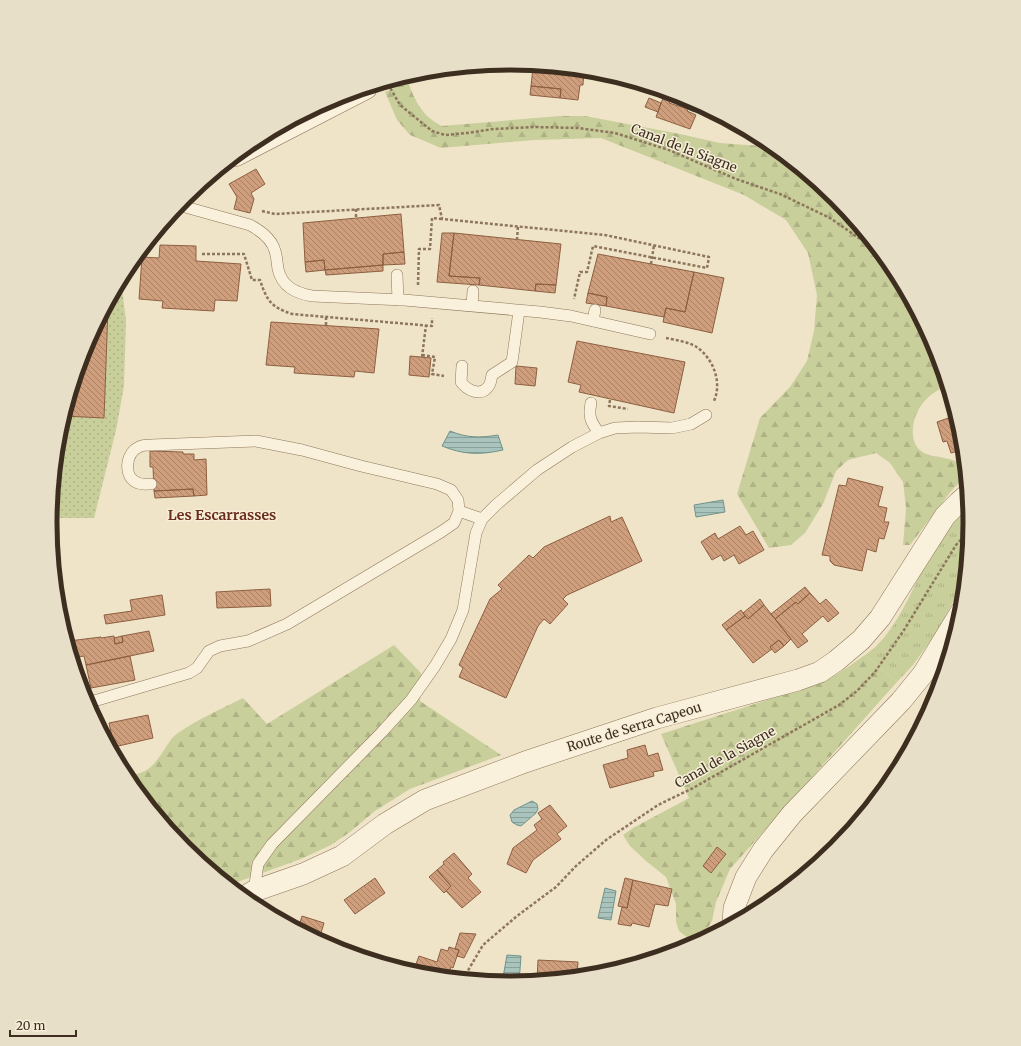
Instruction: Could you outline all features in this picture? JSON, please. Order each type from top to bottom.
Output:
[{"type":"street","name":"Route de Serra Capeou","points":[[250,894],[303,874],[342,856],[385,824],[432,797],[525,762],[657,718],[798,680],[820,672],[861,640],[880,618],[945,516],[963,498]]},
{"type":"street","points":[[733,918],[734,908],[746,877],[762,850],[792,814],[901,701],[923,674],[952,627]]},
{"type":"lane","points":[[185,207],[259,229],[275,250],[280,277],[293,290],[312,296],[401,300],[571,316],[650,334]]},
{"type":"lane","points":[[397,275],[401,300]]},
{"type":"lane","points":[[472,306],[473,291]]},
{"type":"lane","points":[[594,321],[595,310]]},
{"type":"lane","points":[[462,366],[461,382],[468,389],[476,392],[485,390],[489,387],[492,375],[512,362],[519,311]]},
{"type":"lane","points":[[590,403],[589,411],[592,423],[599,433]]},
{"type":"lane","points":[[249,893],[258,864],[272,844],[382,732],[411,700],[435,666],[451,639],[463,610],[476,533],[482,520],[496,505],[537,470],[572,447],[599,433],[615,428],[672,428],[691,424],[706,415]]},
{"type":"lane","points":[[94,701],[189,673],[197,668],[209,652],[220,646],[248,641],[287,624],[441,532],[454,523],[459,511],[458,500],[451,490],[437,484],[302,450],[256,441],[151,445],[138,447],[131,454],[127,465],[129,475],[138,483],[151,484]]},
{"type":"lane","points":[[459,511],[482,520]]},
{"type":"path","name":"Canal de la Siagne","points":[[389,86],[400,105],[432,131],[445,135],[493,129],[535,127],[578,128],[615,133],[669,150],[736,179],[780,194],[830,218],[867,244]]},
{"type":"path","points":[[260,210],[275,214],[439,205],[442,219]]},
{"type":"path","points":[[356,209],[356,218]]},
{"type":"path","points":[[401,300],[404,285],[418,286],[419,249],[430,249],[432,218],[605,235],[709,257],[707,268],[592,246],[587,272],[580,272],[571,316]]},
{"type":"path","points":[[516,240],[518,226]]},
{"type":"path","points":[[651,264],[654,245]]},
{"type":"path","points":[[202,254],[244,254],[252,280],[260,280],[264,292],[270,302],[280,310],[292,314],[426,326],[432,326],[432,318]]},
{"type":"path","points":[[326,317],[326,326]]},
{"type":"path","points":[[422,357],[426,326]]},
{"type":"path","points":[[650,334],[678,340],[698,348],[711,361],[717,378],[716,395],[706,415]]},
{"type":"path","name":"Canal de la Siagne","points":[[466,974],[483,945],[517,916],[556,887],[576,866],[606,840],[658,805],[692,788],[840,705],[857,691],[875,672],[892,648],[956,545],[964,537]]},
{"type":"green space","points":[[408,82],[420,108],[430,118],[442,126],[559,116],[585,116],[720,143],[762,146],[787,163],[831,202],[870,247],[888,271],[903,296],[929,349],[943,387],[925,400],[919,408],[913,427],[914,441],[921,451],[927,454],[948,459],[960,464],[962,480],[952,490],[910,545],[903,545],[906,508],[903,482],[890,463],[876,453],[848,460],[836,471],[823,504],[805,533],[791,545],[769,548],[737,494],[760,418],[790,387],[807,361],[814,331],[817,295],[808,253],[786,220],[744,195],[601,138],[534,140],[441,148],[410,135],[397,120],[385,92]]},
{"type":"green space","points":[[122,289],[126,321],[124,386],[116,430],[94,518],[57,518],[61,464],[70,416],[104,417],[107,317]]},
{"type":"green space","points":[[964,513],[963,553],[958,592],[938,630],[913,665],[897,682],[865,655],[877,645],[895,623],[935,547],[948,529]]},
{"type":"green space","points":[[394,645],[421,673],[420,701],[501,755],[410,789],[375,811],[350,832],[331,845],[301,859],[234,883],[190,844],[170,822],[133,775],[146,771],[150,768],[158,759],[171,739],[178,733],[243,698],[267,724]]},
{"type":"green space","points":[[865,655],[897,682],[730,869],[716,902],[712,921],[704,933],[692,939],[688,938],[679,931],[676,922],[676,904],[666,877],[630,846],[623,835],[633,828],[689,798],[661,734],[826,681]]},
{"type":"water","points":[[664,97],[695,109],[694,112],[663,98]]},
{"type":"water","points":[[450,431],[474,437],[498,435],[503,450],[487,453],[465,453],[442,446]]},
{"type":"water","points":[[723,500],[725,512],[696,517],[694,505]]},
{"type":"water","points":[[532,801],[537,804],[538,809],[536,813],[521,826],[512,822],[510,815],[514,810]]},
{"type":"water","points":[[605,888],[616,891],[611,920],[598,918]]},
{"type":"water","points":[[507,955],[521,956],[520,976],[503,976]]},
{"type":"building","points":[[533,70],[584,75],[583,85],[580,85],[578,100],[560,98],[561,89],[531,86]]},
{"type":"building","points":[[531,86],[561,89],[560,98],[530,95]]},
{"type":"building","points":[[649,98],[661,103],[658,112],[645,107]]},
{"type":"building","points":[[663,98],[670,101],[669,103],[688,109],[687,111],[696,115],[690,129],[656,117]]},
{"type":"building","points":[[256,169],[265,184],[251,193],[254,199],[250,213],[234,209],[237,197],[229,184]]},
{"type":"building","points":[[401,214],[404,252],[383,254],[383,265],[325,270],[324,260],[305,262],[303,223]]},
{"type":"building","points":[[442,233],[454,233],[449,276],[480,278],[479,285],[437,282]]},
{"type":"building","points":[[454,233],[561,244],[556,285],[536,284],[535,291],[479,285],[480,278],[449,276]]},
{"type":"building","points":[[160,245],[196,246],[196,261],[241,264],[237,301],[215,300],[214,311],[162,308],[163,301],[139,299],[142,259],[143,257],[159,258]]},
{"type":"building","points":[[404,252],[405,264],[383,265],[383,254]]},
{"type":"building","points":[[598,254],[694,272],[685,312],[666,308],[664,317],[606,306],[607,297],[588,293]]},
{"type":"building","points":[[324,260],[325,270],[306,272],[305,262]]},
{"type":"building","points":[[383,265],[383,271],[326,275],[325,270]]},
{"type":"building","points":[[694,272],[724,278],[712,333],[663,322],[666,308],[685,312]]},
{"type":"building","points":[[536,284],[556,285],[555,293],[535,291]]},
{"type":"building","points":[[588,293],[607,297],[606,306],[586,303]]},
{"type":"building","points":[[108,315],[104,418],[70,416],[81,377]]},
{"type":"building","points":[[271,322],[379,329],[374,373],[355,371],[354,377],[294,373],[295,367],[266,365]]},
{"type":"building","points":[[577,341],[685,362],[674,413],[579,392],[581,385],[568,382]]},
{"type":"building","points":[[410,356],[431,358],[429,377],[409,375]]},
{"type":"building","points":[[516,366],[537,368],[535,386],[515,384]]},
{"type":"building","points":[[951,417],[958,451],[951,453],[947,441],[943,442],[937,422]]},
{"type":"building","points":[[150,451],[183,452],[183,454],[194,454],[194,460],[206,459],[207,495],[194,496],[193,489],[154,491],[153,467],[150,467]]},
{"type":"building","points":[[848,478],[883,487],[878,506],[887,508],[884,522],[889,522],[884,539],[879,538],[876,552],[867,549],[862,571],[834,565],[830,561],[830,556],[822,555],[839,485],[846,486]]},
{"type":"building","points":[[193,489],[194,496],[155,498],[154,491]]},
{"type":"building","points":[[610,516],[611,522],[622,517],[642,561],[567,595],[563,599],[568,604],[550,624],[544,619],[538,626],[506,698],[459,677],[463,668],[459,665],[490,599],[502,589],[498,585],[529,555],[533,558],[544,547]]},
{"type":"building","points":[[740,526],[746,535],[753,531],[764,550],[739,564],[734,555],[724,561],[721,555],[712,560],[701,542],[715,533],[718,539]]},
{"type":"building","points":[[805,587],[810,593],[798,604],[796,602],[775,619],[771,614]]},
{"type":"building","points":[[270,589],[271,606],[217,608],[216,592]]},
{"type":"building","points":[[810,593],[820,604],[826,599],[839,613],[828,622],[823,616],[802,634],[808,641],[798,648],[775,619],[796,602],[798,604]]},
{"type":"building","points":[[162,595],[165,615],[106,624],[104,615],[132,611],[130,600]]},
{"type":"building","points":[[760,599],[764,605],[748,619],[743,613]]},
{"type":"building","points":[[764,605],[791,639],[784,646],[779,640],[770,647],[772,649],[753,663],[726,630],[745,616],[748,619]]},
{"type":"building","points":[[741,610],[745,616],[726,630],[722,625]]},
{"type":"building","points":[[149,631],[154,651],[86,665],[84,656],[77,657],[72,641],[114,636],[115,644],[123,642],[122,636]]},
{"type":"building","points":[[122,636],[123,642],[115,644],[114,638]]},
{"type":"building","points":[[779,640],[784,646],[775,653],[770,647]]},
{"type":"building","points":[[130,656],[135,680],[91,688],[86,665]]},
{"type":"building","points":[[148,715],[153,738],[116,747],[112,740],[109,723]]},
{"type":"building","points":[[645,745],[648,756],[658,753],[663,770],[653,772],[654,776],[610,788],[603,765],[628,758],[627,750]]},
{"type":"building","points":[[550,805],[567,826],[557,834],[561,839],[533,860],[526,873],[507,864],[513,848],[537,830],[534,825],[542,819],[538,813]]},
{"type":"building","points":[[717,847],[726,854],[711,873],[703,866]]},
{"type":"building","points":[[454,853],[472,874],[468,878],[481,892],[462,908],[446,891],[451,886],[437,870],[444,864],[443,862]]},
{"type":"building","points":[[437,870],[451,886],[444,893],[429,877]]},
{"type":"building","points":[[375,878],[385,893],[355,914],[344,900]]},
{"type":"building","points":[[625,878],[633,880],[627,908],[618,906]]},
{"type":"building","points":[[633,880],[672,889],[668,906],[655,904],[649,927],[632,923],[631,926],[618,924],[622,907],[627,908]]},
{"type":"building","points":[[302,916],[324,923],[321,935],[299,924]]},
{"type":"building","points":[[460,933],[476,934],[464,958],[457,956],[459,950],[455,949]]},
{"type":"building","points":[[449,947],[459,950],[453,968],[451,967],[449,973],[415,966],[419,956],[437,962],[441,949],[448,951]]},
{"type":"building","points":[[538,960],[578,962],[577,972],[537,976]]},
{"type":"district","name":"Les Escarrasses","points":[[222,515]]}]
